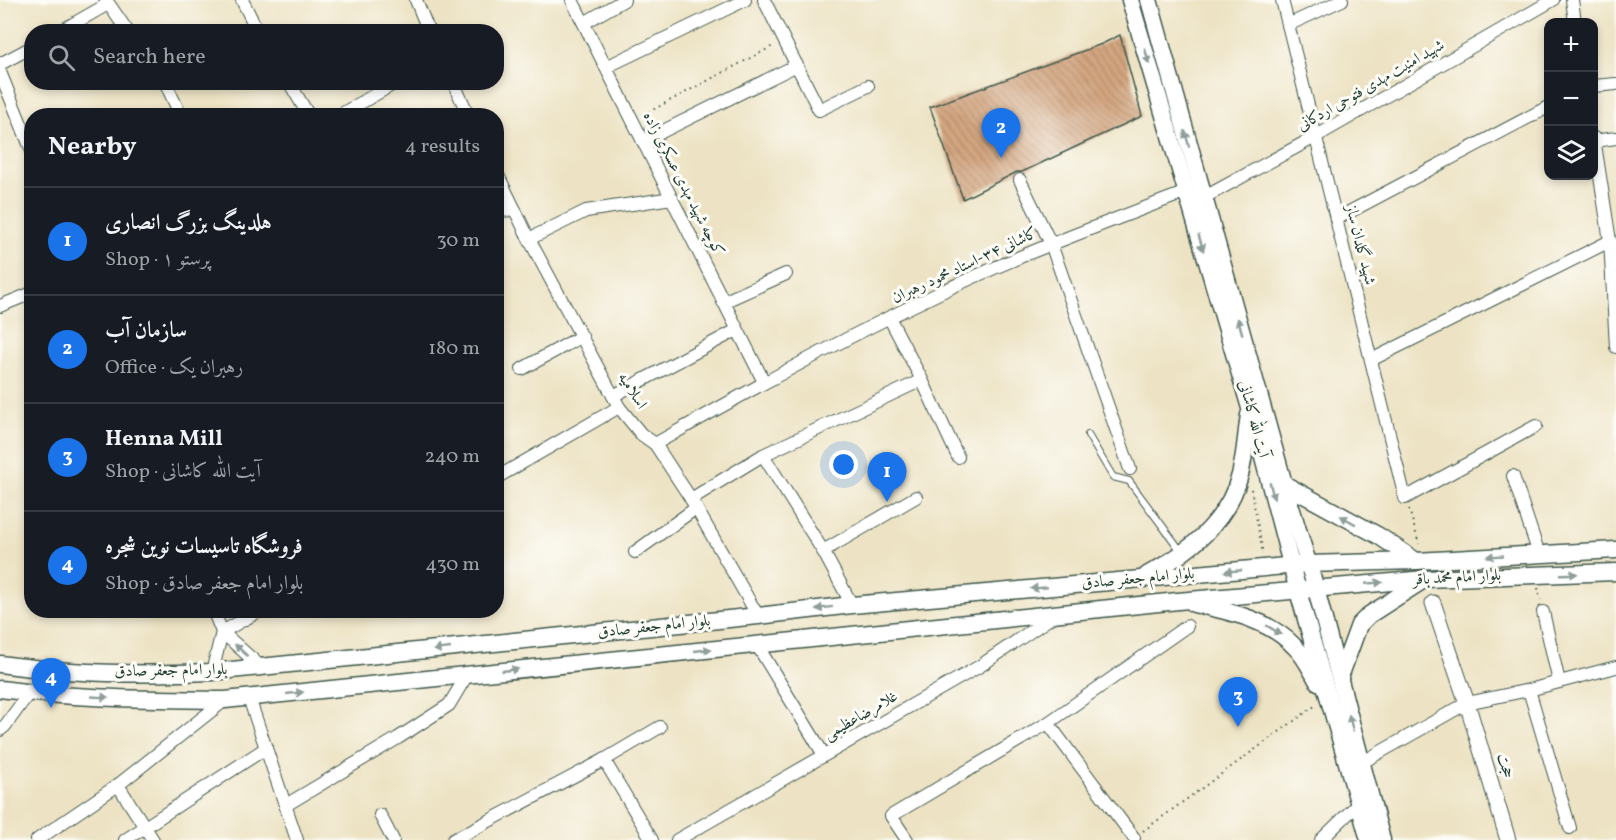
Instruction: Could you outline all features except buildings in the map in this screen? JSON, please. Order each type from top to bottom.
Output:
[{"type":"main road","name":"آیت الله کاشانی","points":[[1130,0],[1250,408],[1291,566],[1369,840]]},
{"type":"main road","name":"آیت الله کاشانی","points":[[1149,0],[1284,484],[1316,589],[1382,840]]},
{"type":"main road","points":[[1139,579],[1182,554],[1209,531],[1225,510],[1240,474],[1250,408]]},
{"type":"main road","points":[[1284,484],[1420,560]]},
{"type":"main road","name":"بلوار امام محمد باقر","points":[[1308,564],[1616,550]]},
{"type":"main road","name":"بلوار امام جعفر صادق","points":[[0,664],[140,673],[212,672],[852,605],[1308,564]]},
{"type":"main road","name":"بلوار امام محمد باقر","points":[[1298,591],[1425,579],[1616,573]]},
{"type":"main road","points":[[1340,678],[1359,625],[1369,615],[1425,579]]},
{"type":"main road","name":"بلوار امام جعفر صادق","points":[[0,689],[114,698],[225,700],[1056,613],[1298,591]]},
{"type":"main road","points":[[1178,601],[1222,610],[1260,622],[1277,631],[1297,648],[1328,696]]},
{"type":"main road","points":[[575,635],[571,639],[574,655],[587,662]]},
{"type":"main road","points":[[541,667],[552,660],[555,653],[554,646],[549,640],[543,638]]},
{"type":"street","points":[[242,0],[254,24]]},
{"type":"street","name":"کوچه شهید مهدی عسکری زاده","points":[[572,0],[764,382]]},
{"type":"street","points":[[584,23],[624,0]]},
{"type":"street","points":[[606,67],[745,0]]},
{"type":"street","points":[[764,0],[819,110],[868,86]]},
{"type":"street","name":"شهید گلدان ساز","points":[[1282,0],[1405,498]]},
{"type":"street","points":[[1288,25],[1342,0]]},
{"type":"street","name":"شهید امنیت مهدی فتوحی اردکانی","points":[[1203,198],[1315,137],[1553,0]]},
{"type":"street","points":[[1572,0],[1574,18]]},
{"type":"street","points":[[419,1],[426,24]]},
{"type":"street","points":[[72,24],[107,2],[122,24]]},
{"type":"street","points":[[0,64],[24,51]]},
{"type":"street","points":[[643,141],[797,65]]},
{"type":"street","points":[[0,72],[4,97],[24,136]]},
{"type":"street","points":[[1598,86],[1616,84]]},
{"type":"street","points":[[169,90],[177,108]]},
{"type":"street","points":[[294,90],[304,108]]},
{"type":"street","points":[[352,108],[383,90]]},
{"type":"street","points":[[457,90],[465,108]]},
{"type":"street","points":[[1336,219],[1544,109]]},
{"type":"street","points":[[1598,139],[1616,138]]},
{"type":"street","points":[[1598,161],[1613,244],[1616,347]]},
{"type":"street","points":[[1020,180],[1051,244],[1130,469]]},
{"type":"street","name":"اسلامیه","points":[[504,187],[616,402],[641,434],[655,444],[758,616]]},
{"type":"street","name":"کاشانی ۳۴-استاد محمود رهبران","points":[[655,444],[764,382],[933,296],[1051,244],[1186,192]]},
{"type":"street","points":[[529,238],[586,211],[672,198]]},
{"type":"street","points":[[504,211],[515,210]]},
{"type":"street","points":[[1371,360],[1613,244]]},
{"type":"street","points":[[723,302],[786,274]]},
{"type":"street","points":[[0,306],[24,296]]},
{"type":"street","points":[[890,319],[958,457]]},
{"type":"street","points":[[504,473],[616,402],[737,330]]},
{"type":"street","points":[[522,369],[582,336]]},
{"type":"street","points":[[635,552],[693,504],[763,455],[922,380]]},
{"type":"street","points":[[1405,498],[1536,426]]},
{"type":"street","points":[[763,455],[823,551],[852,605]]},
{"type":"street","points":[[1513,476],[1539,554]]},
{"type":"street","points":[[823,551],[916,497]]},
{"type":"street","name":"حجت","points":[[1433,603],[1467,703],[1508,840]]},
{"type":"street","points":[[1544,612],[1559,682]]},
{"type":"street","name":"غلامرضاعظیمی","points":[[686,838],[824,755],[980,666],[1056,613]]},
{"type":"street","points":[[216,618],[222,632],[261,667]]},
{"type":"street","points":[[212,672],[222,632],[247,618]]},
{"type":"street","points":[[907,840],[891,816],[1048,723],[1187,626]]},
{"type":"street","points":[[757,645],[824,755]]},
{"type":"street","points":[[1361,763],[1467,703],[1529,690],[1616,667]]},
{"type":"street","points":[[285,805],[449,705],[467,675]]},
{"type":"street","points":[[1529,690],[1570,828]]},
{"type":"street","points":[[0,730],[29,693]]},
{"type":"street","points":[[249,698],[297,840]]},
{"type":"street","points":[[37,840],[118,785],[225,700]]},
{"type":"street","points":[[1048,723],[1134,838]]},
{"type":"street","points":[[453,840],[604,760],[660,727]]},
{"type":"street","points":[[125,840],[266,748]]},
{"type":"street","points":[[604,760],[652,840]]},
{"type":"street","points":[[118,785],[153,840]]},
{"type":"street","points":[[1321,840],[1359,803]]},
{"type":"street","points":[[381,816],[393,840]]},
{"type":"lane","points":[[1088,435],[1113,477],[1129,480],[1182,554]]},
{"type":"path","points":[[633,120],[784,40]]},
{"type":"path","points":[[1250,485],[1266,568]]},
{"type":"path","points":[[1405,498],[1420,560]]},
{"type":"path","points":[[1535,575],[1544,612]]},
{"type":"path","points":[[1134,838],[1328,696]]},
{"type":"place","name":"سازمان آب","points":[[1001,158]]},
{"type":"place","name":"هلدینگ بزرگ انصاری","points":[[887,502]]},
{"type":"place","name":"فروشگاه تاسیسات نوین شجره","points":[[51,708]]},
{"type":"place","name":"Henna Mill","points":[[1238,727]]}]
